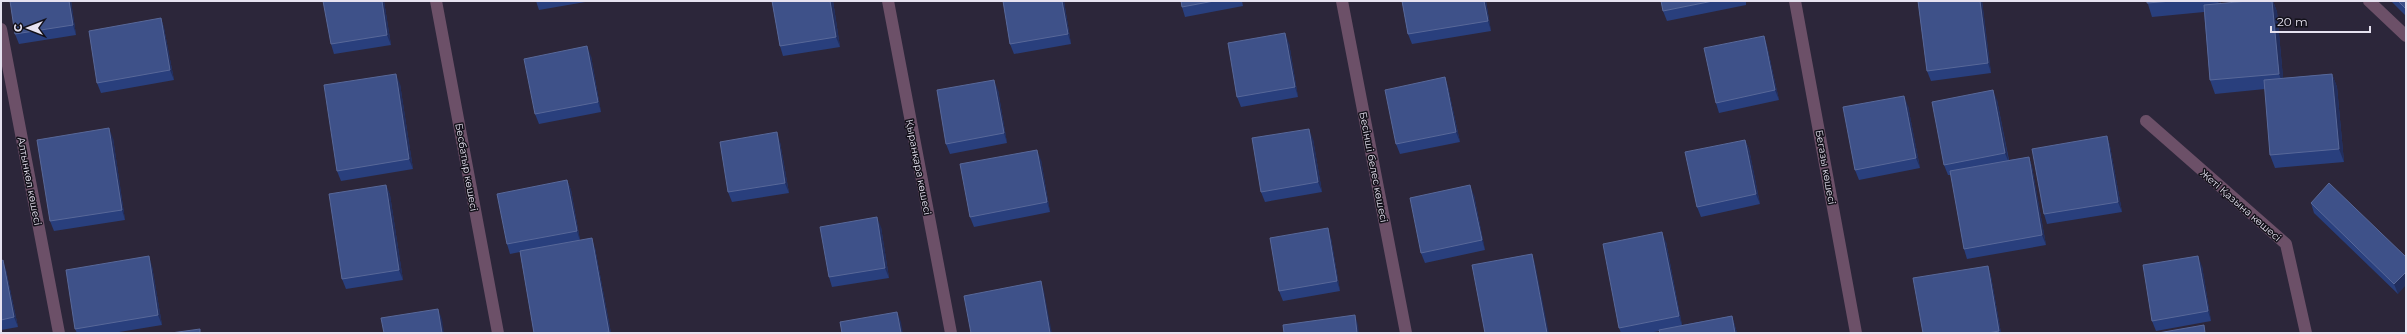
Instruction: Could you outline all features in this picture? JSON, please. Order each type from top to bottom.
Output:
[{"type":"street","name":"Бесбатыр көшесі","points":[[436,1],[498,333]]},
{"type":"street","name":"Қыранқара көшесі","points":[[888,1],[951,333]]},
{"type":"street","name":"Бесінші белес көшесі","points":[[1342,1],[1406,333]]},
{"type":"street","name":"Бегазы көшесі","points":[[1795,1],[1856,333]]},
{"type":"street","points":[[2369,1],[2406,36]]},
{"type":"street","name":"Алтынкөл көшесі","points":[[1,29],[59,333]]},
{"type":"street","name":"Жеті Қазына көшесі","points":[[2146,121],[2286,244],[2306,333]]},
{"type":"building","points":[[10,1],[69,1],[73,25],[15,34]]},
{"type":"building","points":[[323,1],[382,1],[387,35],[331,44]]},
{"type":"building","points":[[772,1],[830,1],[836,37],[780,46]]},
{"type":"building","points":[[1003,1],[1062,1],[1068,34],[1010,44]]},
{"type":"building","points":[[1181,1],[1214,1],[1182,7]]},
{"type":"building","points":[[1402,1],[1484,1],[1488,21],[1408,34]]},
{"type":"building","points":[[1661,1],[1713,1],[1663,11]]},
{"type":"building","points":[[1918,1],[1980,1],[1988,63],[1927,71]]},
{"type":"building","points":[[2147,1],[2172,1],[2147,3]]},
{"type":"building","points":[[2248,1],[2272,1],[2279,74],[2210,80],[2204,5]]},
{"type":"building","points":[[2398,1],[2406,1],[2406,9]]},
{"type":"building","points":[[161,18],[170,70],[97,83],[89,31]]},
{"type":"building","points":[[1285,33],[1295,87],[1237,97],[1228,43]]},
{"type":"building","points":[[1764,36],[1775,90],[1716,103],[1704,48]]},
{"type":"building","points":[[587,46],[598,102],[535,114],[524,59]]},
{"type":"building","points":[[396,74],[409,159],[337,171],[324,85]]},
{"type":"building","points":[[2332,74],[2339,149],[2270,155],[2264,80]]},
{"type":"building","points":[[1445,77],[1456,132],[1396,144],[1385,90]]},
{"type":"building","points":[[994,80],[1004,133],[946,144],[937,90]]},
{"type":"building","points":[[1993,90],[2005,153],[1944,165],[1932,102]]},
{"type":"building","points":[[1904,96],[1916,158],[1855,170],[1843,107]]},
{"type":"building","points":[[109,128],[122,210],[50,221],[37,140]]},
{"type":"building","points":[[1309,129],[1318,182],[1261,192],[1252,138]]},
{"type":"building","points":[[777,132],[785,183],[728,192],[720,142]]},
{"type":"building","points":[[2107,136],[2118,202],[2044,214],[2032,149]]},
{"type":"building","points":[[1745,140],[1756,194],[1697,207],[1685,152]]},
{"type":"building","points":[[1037,150],[1047,202],[970,217],[960,164]]},
{"type":"building","points":[[2029,157],[2042,235],[1964,249],[1950,171]]},
{"type":"building","points":[[567,180],[577,231],[507,244],[497,194]]},
{"type":"building","points":[[2329,183],[2406,257],[2406,272],[2394,284],[2311,203]]},
{"type":"building","points":[[386,185],[399,270],[342,279],[329,194]]},
{"type":"building","points":[[1470,185],[1482,240],[1421,253],[1410,198]]},
{"type":"building","points":[[877,217],[885,268],[829,277],[820,227]]},
{"type":"building","points":[[1328,228],[1337,281],[1279,291],[1270,238]]},
{"type":"building","points":[[1662,232],[1679,316],[1619,328],[1603,244]]},
{"type":"building","points":[[592,238],[609,332],[534,333],[520,251]]},
{"type":"building","points":[[1532,254],[1547,333],[1485,333],[1472,265]]},
{"type":"building","points":[[149,256],[158,315],[75,329],[66,270]]},
{"type":"building","points":[[2198,256],[2208,311],[2152,321],[2143,265]]},
{"type":"building","points":[[3,260],[14,317],[1,320],[1,261]]},
{"type":"building","points":[[1988,266],[1999,331],[1988,333],[1923,333],[1913,278]]},
{"type":"building","points":[[1041,281],[1050,333],[971,333],[964,296]]},
{"type":"building","points":[[438,309],[442,333],[384,333],[381,318]]},
{"type":"building","points":[[897,312],[901,333],[842,333],[840,322]]},
{"type":"building","points":[[1355,315],[1357,333],[1284,333],[1283,325]]},
{"type":"building","points":[[1732,316],[1735,333],[1660,333],[1659,330]]},
{"type":"building","points":[[2204,325],[2205,333],[2158,333]]},
{"type":"building","points":[[200,329],[200,333],[171,333]]}]
